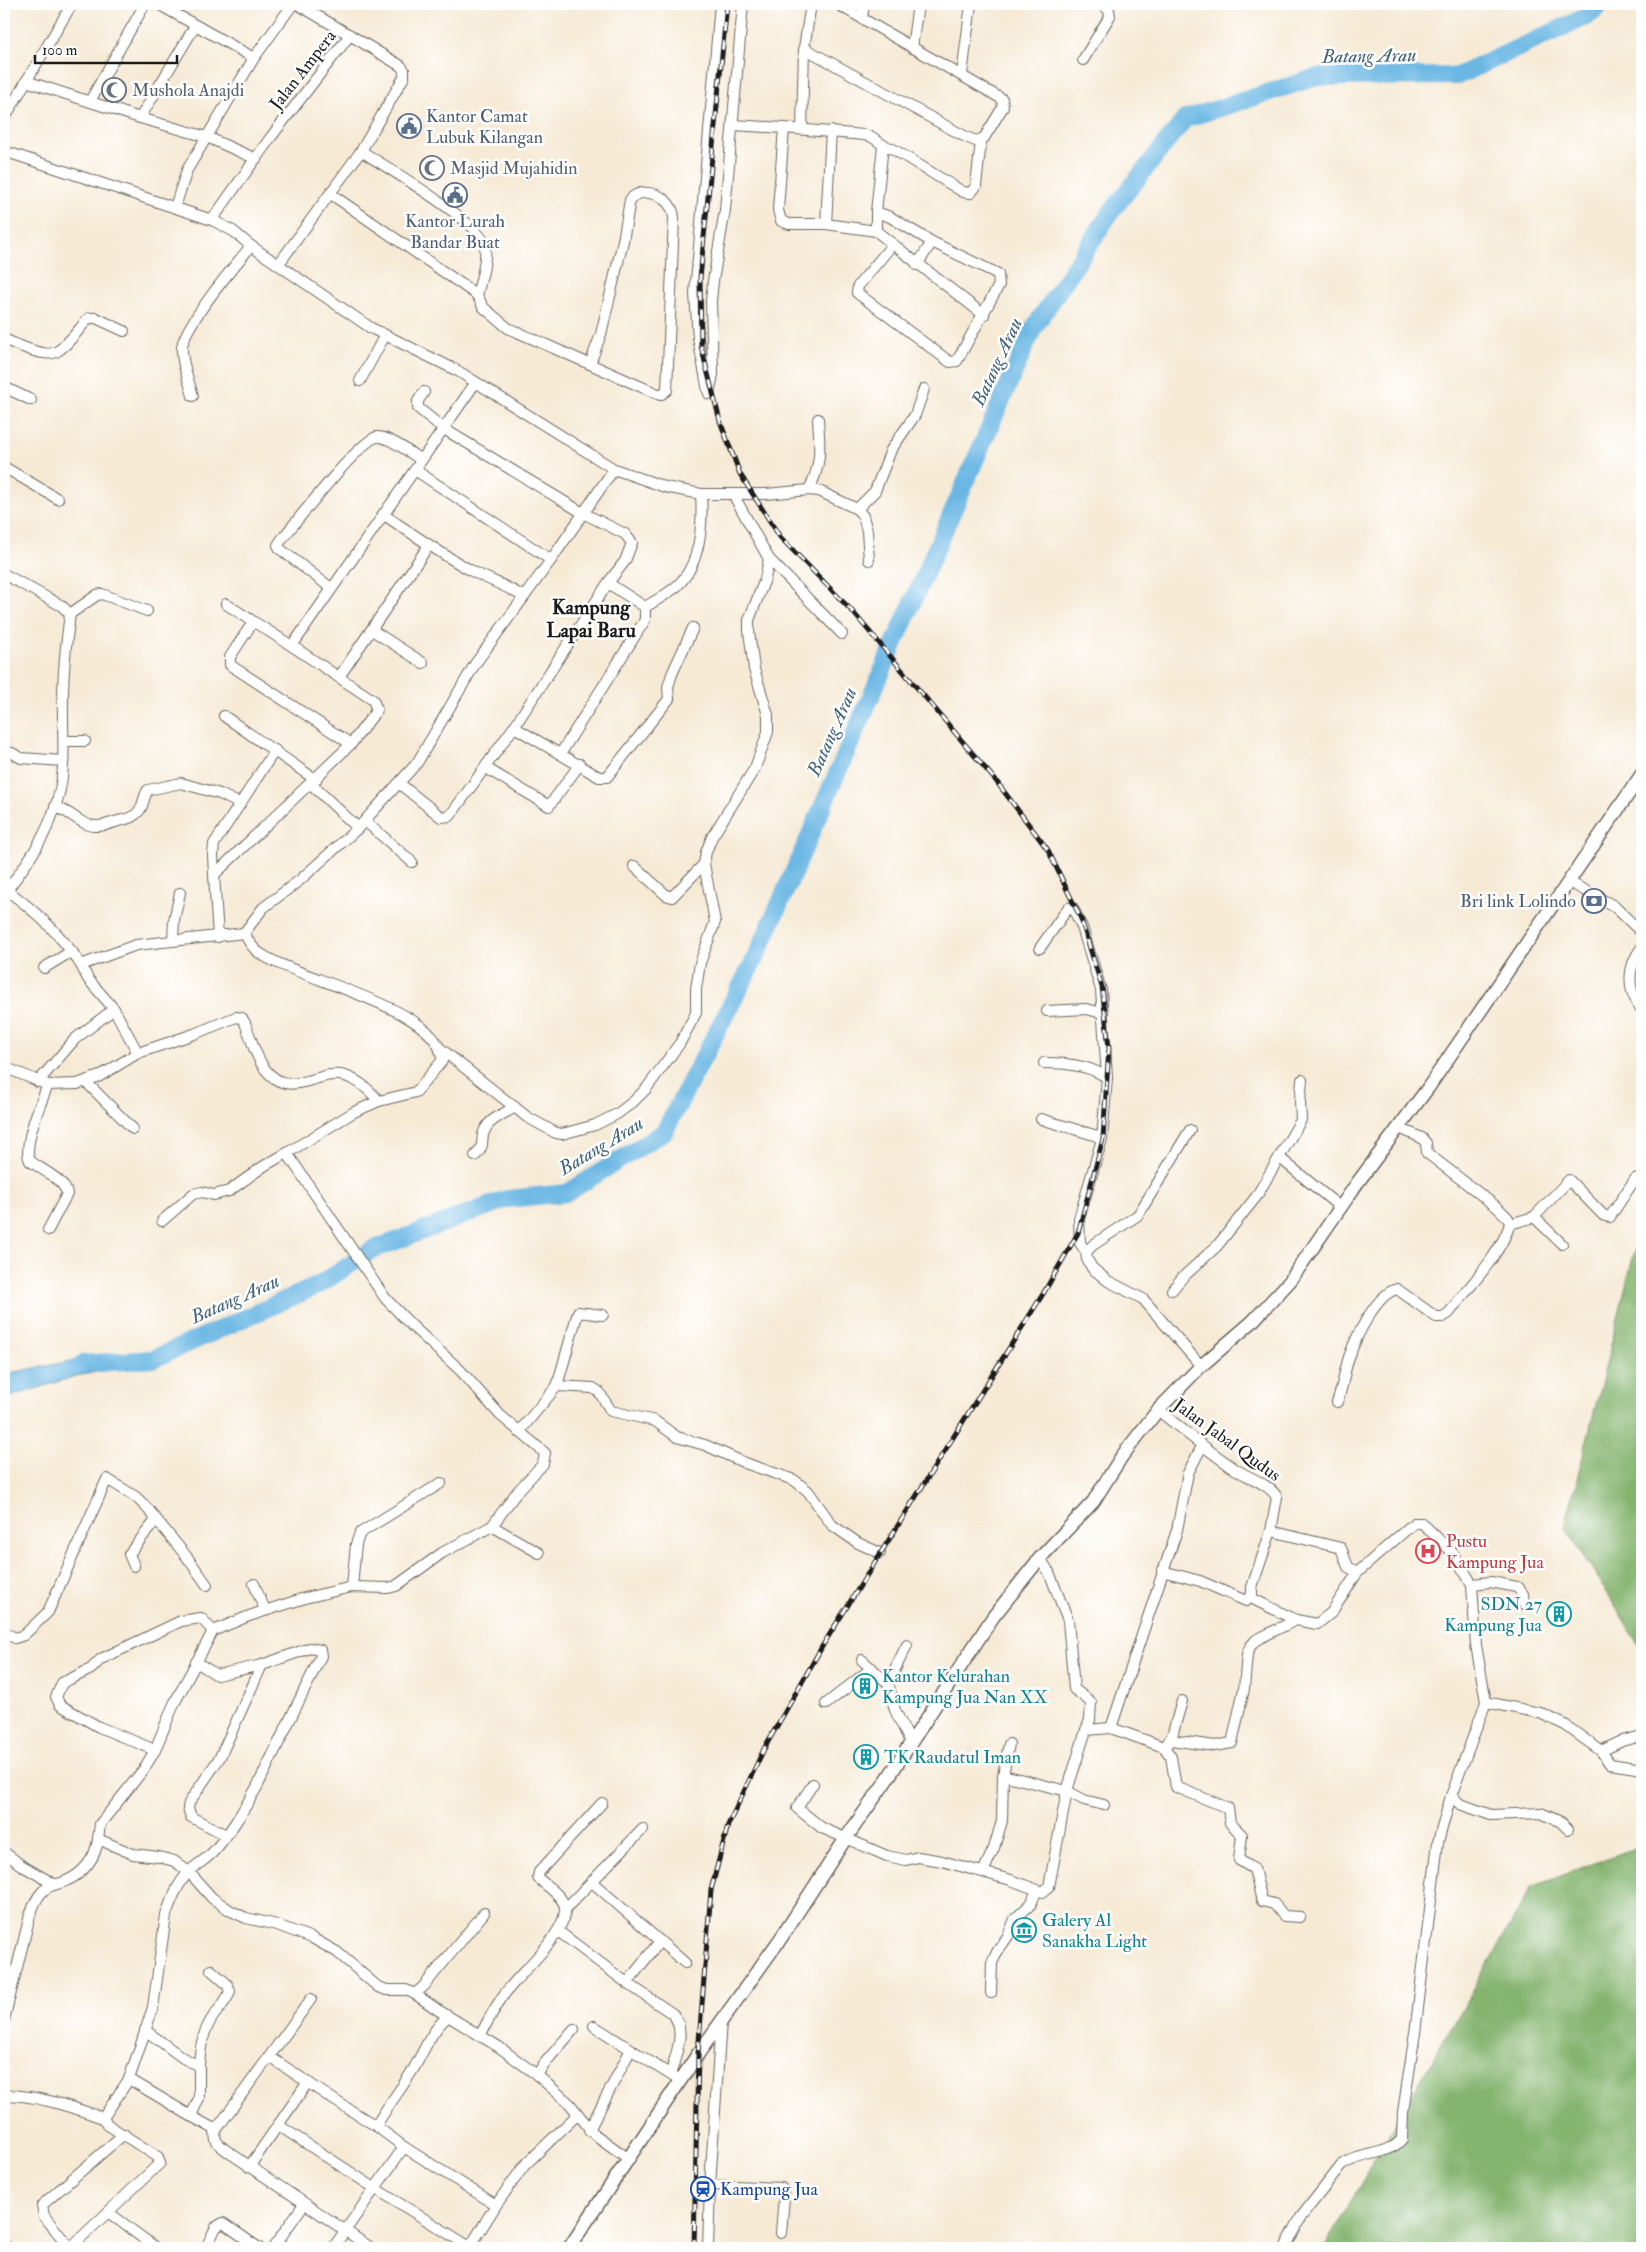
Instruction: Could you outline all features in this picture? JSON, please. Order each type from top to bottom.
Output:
[{"type":"street","points":[[4,119],[72,4]]},
{"type":"street","points":[[90,101],[145,4]]},
{"type":"street","points":[[158,4],[254,58]]},
{"type":"street","points":[[175,207],[187,170],[254,58],[293,4]]},
{"type":"street","points":[[297,4],[350,35]]},
{"type":"street","points":[[720,4],[695,293],[698,338],[709,394],[713,374],[712,291],[725,210],[743,4]]},
{"type":"street","points":[[802,129],[804,48],[811,4]]},
{"type":"street","points":[[733,125],[864,134],[963,192],[971,193],[976,186],[980,141],[984,138],[1002,106],[1002,101],[962,75],[836,4]]},
{"type":"street","points":[[862,18],[864,4]]},
{"type":"street","points":[[912,48],[918,4]]},
{"type":"street","points":[[962,75],[971,4]]},
{"type":"street","points":[[1083,60],[1110,16],[1109,10],[1101,4]]},
{"type":"street","points":[[140,118],[195,26]]},
{"type":"street","name":"Jalan Ampera","points":[[212,220],[350,35],[401,66],[405,74],[361,151],[278,265]]},
{"type":"street","points":[[804,48],[966,137],[980,141]]},
{"type":"street","points":[[26,81],[140,118],[207,137],[256,159]]},
{"type":"street","points":[[784,128],[779,216],[781,221],[790,224],[826,224],[876,231],[984,315]]},
{"type":"street","points":[[826,224],[831,132]]},
{"type":"street","points":[[876,231],[876,212],[883,145]]},
{"type":"street","points":[[4,151],[212,220],[233,232],[371,328],[476,382],[614,469],[665,487],[701,494],[819,491],[857,509],[863,516],[867,531],[870,560]]},
{"type":"street","points":[[361,151],[392,169],[479,233],[485,246],[478,295],[483,307],[508,328],[656,395],[663,394],[667,390],[674,212],[667,200],[656,195],[638,194],[630,200],[623,241],[601,334],[590,364]]},
{"type":"street","points":[[331,194],[478,295]]},
{"type":"street","points":[[876,212],[890,217],[932,242],[998,274],[999,285],[958,361],[950,362],[857,293],[858,286],[892,245]]},
{"type":"street","points":[[917,264],[932,242]]},
{"type":"street","points":[[193,396],[182,354],[184,339],[199,313],[251,246]]},
{"type":"street","points":[[4,339],[25,348],[50,354],[59,351],[89,318],[96,318],[124,331]]},
{"type":"street","points":[[360,381],[385,335]]},
{"type":"street","points":[[292,646],[476,382]]},
{"type":"street","points":[[4,387],[31,400]]},
{"type":"street","points":[[857,509],[875,490],[891,450],[915,416],[924,389]]},
{"type":"street","points":[[400,784],[441,817],[447,818],[486,768],[514,727],[608,583],[625,561],[632,543],[625,534],[583,514],[444,429],[418,408],[418,401],[424,392]]},
{"type":"street","points":[[809,490],[816,477],[820,456],[818,418]]},
{"type":"street","points":[[331,588],[280,549],[278,546],[282,539],[344,467],[371,440],[381,438],[402,447],[421,460]]},
{"type":"street","points":[[4,466],[58,499]]},
{"type":"street","points":[[81,966],[136,945],[244,933],[263,908],[300,880],[362,825],[417,763],[475,664],[552,560],[614,469]]},
{"type":"street","points":[[415,470],[552,560]]},
{"type":"street","points":[[645,607],[676,588],[692,566],[701,524],[701,494]]},
{"type":"street","points":[[734,494],[769,559],[842,634]]},
{"type":"street","points":[[383,514],[429,546],[473,572],[509,587],[524,597]]},
{"type":"street","points":[[339,677],[429,546]]},
{"type":"street","points":[[244,933],[252,947],[266,957],[344,987],[407,1018],[431,1035],[441,1049],[527,1117],[562,1134],[595,1125],[617,1114],[646,1089],[680,1043],[696,1013],[696,989],[700,963],[715,922],[704,864],[706,852],[712,837],[755,768],[768,732],[768,715],[754,670],[749,620],[769,559]]},
{"type":"street","points":[[4,574],[62,606],[70,614]]},
{"type":"street","points":[[608,583],[645,607]]},
{"type":"street","points":[[138,1053],[114,1009],[88,979],[72,951],[46,921],[5,892],[34,854],[48,826],[62,778],[64,741],[63,671],[70,614],[97,594],[102,594],[147,611]]},
{"type":"street","points":[[214,875],[351,744],[375,714],[377,706],[373,700],[339,677],[226,604]]},
{"type":"street","points":[[561,753],[645,620],[645,607]]},
{"type":"street","points":[[253,622],[230,657],[230,665],[351,744]]},
{"type":"street","points":[[514,727],[603,778],[607,777],[669,699],[668,687],[672,674],[693,628]]},
{"type":"street","points":[[372,630],[422,663]]},
{"type":"street","points":[[224,716],[275,750],[362,825],[412,862]]},
{"type":"street","points":[[64,741],[85,742]]},
{"type":"street","points":[[218,936],[214,844],[275,750]]},
{"type":"street","points":[[4,751],[20,758],[62,761]]},
{"type":"street","points":[[486,768],[549,806],[580,764]]},
{"type":"street","points":[[569,2248],[629,2159],[676,2078],[721,2021],[780,1938],[846,1838],[866,1812],[993,1617],[1040,1558],[1093,1502],[1122,1456],[1158,1410],[1201,1366],[1252,1322],[1290,1281],[1399,1128],[1642,774]]},
{"type":"street","points":[[55,807],[94,828],[103,827],[129,819],[137,814],[143,806],[145,794],[148,790],[174,783],[206,790],[240,804]]},
{"type":"street","points":[[634,866],[666,895],[672,898],[704,864]]},
{"type":"street","points":[[1569,882],[1614,906],[1642,933]]},
{"type":"street","points":[[173,941],[174,920],[180,893]]},
{"type":"street","points":[[1040,948],[1068,908],[1073,908],[1082,927],[1101,990],[1107,1077],[1102,1139],[1078,1222],[1080,1243],[1086,1252],[1087,1259],[1092,1268],[1108,1281],[1143,1299],[1201,1366]]},
{"type":"street","points":[[1642,947],[1633,960],[1630,973],[1633,996],[1642,1010]]},
{"type":"street","points":[[44,968],[72,951]]},
{"type":"street","points":[[48,1230],[67,1194],[62,1182],[30,1161],[28,1156],[43,1084],[75,1039],[114,1009]]},
{"type":"street","points":[[1048,1011],[1086,1010],[1103,1013]]},
{"type":"street","points":[[4,1067],[43,1084],[64,1086],[86,1082],[138,1053],[194,1034],[236,1016],[245,1023],[264,1069],[274,1078],[285,1083],[300,1083],[343,1075],[366,1086],[379,1101]]},
{"type":"street","points":[[162,1221],[192,1194],[202,1192],[214,1195],[229,1191],[264,1166],[321,1131],[379,1101],[416,1092],[439,1067],[442,1061],[441,1049]]},
{"type":"street","points":[[1044,1063],[1063,1063],[1081,1067],[1107,1077]]},
{"type":"street","points":[[1172,1290],[1216,1246],[1256,1197],[1301,1120],[1302,1080]]},
{"type":"street","points":[[86,1082],[133,1129]]},
{"type":"street","points":[[475,1156],[483,1148],[486,1127],[515,1107]]},
{"type":"street","points":[[1041,1119],[1094,1134],[1102,1139]]},
{"type":"street","points":[[1337,1402],[1344,1386],[1348,1358],[1355,1342],[1381,1298],[1389,1291],[1397,1289],[1436,1317],[1443,1317],[1449,1313],[1496,1251],[1510,1224],[1508,1218],[1498,1208],[1427,1153],[1426,1143],[1422,1138],[1399,1128]]},
{"type":"street","points":[[1086,1252],[1093,1245],[1138,1215],[1190,1130]]},
{"type":"street","points":[[4,2020],[30,1914],[40,1894],[54,1884],[64,1882],[84,1869],[92,1857],[98,1839],[100,1824],[144,1768],[155,1750],[174,1704],[213,1631],[265,1610],[305,1598],[352,1587],[388,1588],[396,1586],[442,1553],[492,1526],[516,1492],[545,1458],[545,1454],[500,1415],[461,1371],[385,1298],[287,1153]]},
{"type":"street","points":[[1280,1158],[1341,1208]]},
{"type":"street","points":[[1510,1224],[1534,1217],[1569,1180],[1603,1215],[1610,1217],[1635,1179],[1642,1180]]},
{"type":"street","points":[[1534,1217],[1562,1244]]},
{"type":"street","points":[[519,1432],[556,1386],[578,1312],[603,1315]]},
{"type":"street","points":[[556,1386],[593,1388],[599,1392],[611,1411],[655,1421],[676,1437],[705,1445],[794,1480],[808,1491],[832,1525],[858,1543],[880,1553]]},
{"type":"street","name":"Jalan Jabal Qudus","points":[[1158,1410],[1202,1446],[1235,1469],[1274,1491],[1277,1497],[1271,1531]]},
{"type":"street","points":[[1111,1728],[1177,1530],[1188,1473],[1202,1446]]},
{"type":"street","points":[[4,1632],[15,1638],[24,1636],[48,1612],[107,1478],[136,1497],[187,1557],[207,1585]]},
{"type":"street","points":[[352,1587],[356,1544],[360,1533],[441,1482]]},
{"type":"street","points":[[134,1566],[129,1554],[156,1520]]},
{"type":"street","points":[[1286,2248],[1301,2217],[1341,2166],[1348,2160],[1394,2146],[1402,2139],[1403,2112],[1415,2033],[1438,1842],[1451,1796],[1486,1702],[1476,1645],[1472,1584],[1452,1552],[1426,1526],[1418,1522],[1414,1523],[1358,1572],[1330,1613],[1323,1620],[1313,1624],[1296,1620],[1254,1599],[1252,1595],[1252,1587],[1271,1531],[1341,1548],[1348,1567],[1358,1572]]},
{"type":"street","points":[[492,1526],[539,1553]]},
{"type":"street","points":[[813,1784],[797,1808],[822,1828],[898,1859],[928,1858],[983,1872],[1046,1892],[1049,1887],[1067,1791],[1090,1720],[1091,1702],[1074,1689],[1068,1620],[1049,1572],[1040,1558]]},
{"type":"street","points":[[1162,1571],[1200,1581],[1246,1601],[1252,1595]]},
{"type":"street","points":[[1472,1584],[1490,1582],[1517,1587],[1522,1594],[1524,1604]]},
{"type":"street","points":[[254,1584],[265,1610]]},
{"type":"street","points":[[155,1750],[98,1727],[60,1706],[56,1697],[62,1683],[91,1669],[101,1659],[181,1621],[201,1618],[213,1631]]},
{"type":"street","points":[[1086,1730],[1111,1728],[1167,1743],[1215,1746],[1231,1744],[1244,1689],[1247,1654],[1250,1646],[1260,1638],[1296,1620]]},
{"type":"street","points":[[888,1683],[907,1645]]},
{"type":"street","points":[[103,2118],[129,2079],[145,2030],[154,1998],[166,1915],[176,1891],[189,1872],[212,1852],[226,1835],[264,1776],[321,1652],[320,1650],[310,1648],[271,1664],[217,1675],[196,1662]]},
{"type":"street","points":[[862,1660],[888,1683],[895,1710],[911,1744]]},
{"type":"street","points":[[226,1835],[191,1817],[188,1808],[220,1757],[262,1665]]},
{"type":"street","points":[[826,1704],[872,1668]]},
{"type":"street","points":[[1182,1701],[1167,1743],[1176,1787],[1228,1808],[1230,1823],[1242,1835],[1239,1859],[1255,1871],[1262,1901],[1274,1904],[1284,1916],[1300,1918]]},
{"type":"street","points":[[1486,1702],[1540,1713],[1565,1725],[1601,1750],[1606,1761],[1614,1766],[1642,1769]]},
{"type":"street","points":[[1601,1750],[1622,1741],[1642,1736]]},
{"type":"street","points":[[983,1872],[994,1848],[1002,1822],[1003,1775],[1009,1744]]},
{"type":"street","points":[[1003,1775],[1067,1791],[1084,1800],[1104,1805]]},
{"type":"street","points":[[1451,1796],[1460,1804],[1491,1815],[1541,1813],[1561,1822],[1568,1829]]},
{"type":"street","points":[[480,2036],[504,1995],[563,1923],[565,1909],[563,1902],[538,1878],[539,1872],[602,1803]]},
{"type":"street","points":[[565,1909],[643,1829]]},
{"type":"street","points":[[98,1839],[133,1854],[166,1858],[180,1864],[212,1898],[240,1916],[277,1925],[312,1938],[338,1952],[378,1987],[387,1990],[406,1990],[415,1994],[499,2047],[538,2075],[570,2104],[589,2130],[629,2159]]},
{"type":"street","points":[[4,1852],[54,1884]]},
{"type":"street","points":[[592,1882],[685,1962]]},
{"type":"street","points":[[991,1993],[992,1963],[1008,1936],[1015,1919],[1031,1904],[1037,1890]]},
{"type":"street","points":[[415,1994],[424,1986],[484,1913]]},
{"type":"street","points":[[558,1931],[627,1983],[673,2014],[680,2026],[676,2078]]},
{"type":"street","points":[[627,1983],[660,1941]]},
{"type":"street","points":[[191,2116],[199,2098],[200,2050],[207,2026],[224,2003],[230,1991],[227,1984],[211,1970]]},
{"type":"street","points":[[311,1999],[216,2130],[214,2136],[219,2145],[249,2167],[371,2248]]},
{"type":"street","points":[[376,2126],[390,2101],[415,2067],[431,2034],[448,2016]]},
{"type":"street","points":[[708,2248],[710,2184],[721,2021]]},
{"type":"street","points":[[594,2026],[676,2078]]},
{"type":"street","points":[[538,2075],[544,2064],[574,2029]]},
{"type":"street","points":[[145,2030],[183,2058],[199,2066]]},
{"type":"street","points":[[589,2130],[631,2049]]},
{"type":"street","points":[[268,2058],[276,2061],[376,2126],[404,2147],[496,2205]]},
{"type":"street","points":[[129,2079],[216,2130]]},
{"type":"street","points":[[249,2167],[308,2082]]},
{"type":"street","points":[[4,2096],[10,2095],[49,2102],[103,2118],[108,2125],[124,2134],[154,2154],[160,2160],[160,2163],[70,2248],[41,2212],[42,2205],[60,2187],[124,2134]]},
{"type":"street","points":[[278,2125],[471,2248],[496,2205],[524,2166],[577,2114]]},
{"type":"street","points":[[334,2248],[404,2147]]},
{"type":"street","points":[[710,2184],[781,2188],[784,2197],[781,2233]]},
{"type":"street","points":[[273,2248],[304,2204]]},
{"type":"street","points":[[108,2212],[156,2248]]},
{"type":"street","points":[[206,2248],[216,2227],[223,2223],[259,2248]]},
{"type":"street","points":[[4,2244],[7,2248]]},
{"type":"green space","points":[[1642,1222],[1642,1649],[1565,1527]]},
{"type":"green space","points":[[1642,1845],[1642,2248],[1324,2248],[1532,1887]]},
{"type":"water","points":[[103,1355],[107,1370],[76,1376],[4,1399],[4,1374]]},
{"type":"waterway","name":"Batang Arau","points":[[82,1364],[153,1359],[319,1285],[372,1250],[507,1199],[567,1193],[664,1132],[757,955],[1033,329],[1111,212],[1185,119],[1317,77],[1457,76],[1588,16],[1603,4]]},
{"type":"railway","points":[[694,2248],[698,2054],[711,1890],[728,1825],[765,1747],[823,1645],[1043,1294],[1078,1233],[1103,1139],[1109,1048],[1102,987],[1081,919],[1048,850],[996,781],[852,611],[780,537],[740,474],[720,421],[701,346],[700,278],[727,4]]},
{"type":"place","name":"Mushola Anajdi","points":[[114,90]]},
{"type":"place","name":"Kantor Camat Lubuk Kilangan","points":[[409,126]]},
{"type":"place","name":"Masjid Mujahidin","points":[[432,168]]},
{"type":"place","name":"Kantor Lurah Bandar Buat","points":[[455,195]]},
{"type":"place","name":"Bri link Lolindo","points":[[1594,901]]},
{"type":"place","name":"Pustu Kampung Jua","points":[[1428,1551]]},
{"type":"place","name":"SDN 27 Kampung Jua","points":[[1559,1614]]},
{"type":"place","name":"Kantor Kelurahan Kampung Jua Nan XX","points":[[865,1686]]},
{"type":"place","name":"TK Raudatul Iman","points":[[866,1757]]},
{"type":"place","name":"Galery Al Sanakha Light","points":[[1024,1930]]},
{"type":"place","name":"Kampung Jua","points":[[703,2189]]},
{"type":"district","name":"Kampung Lapai Baru","points":[[591,618]]}]
